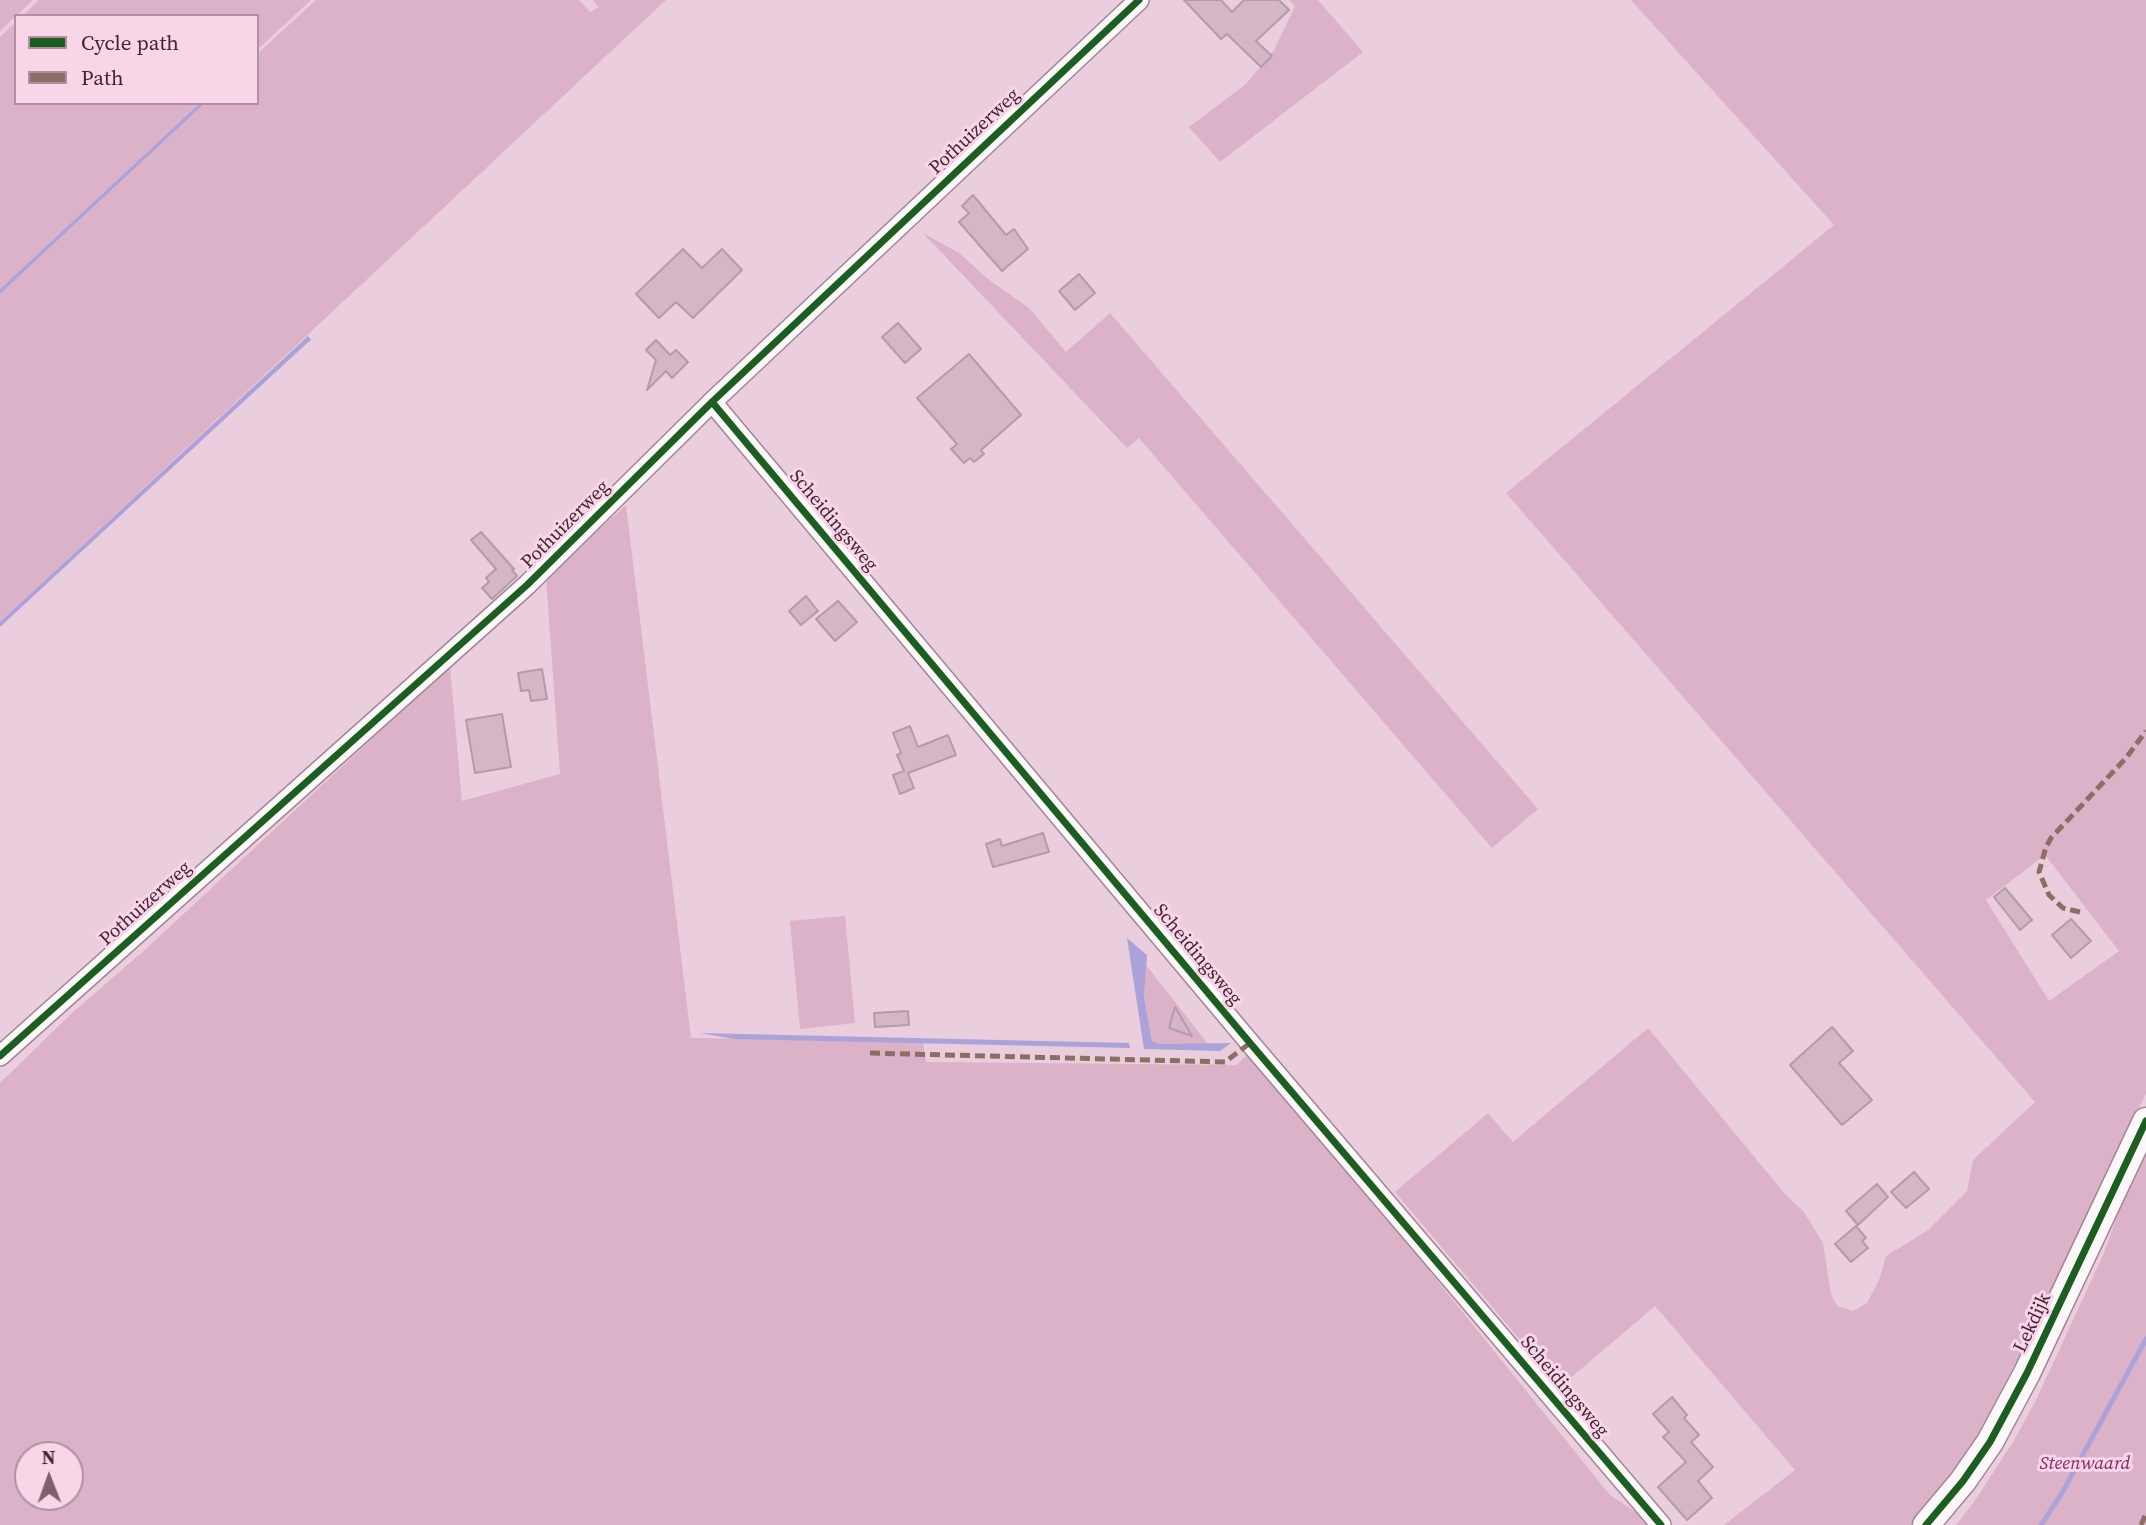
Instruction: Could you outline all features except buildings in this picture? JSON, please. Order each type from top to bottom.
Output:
[{"type":"street","name":"Pothuizerweg","points":[[0,1056],[527,585],[712,402],[1139,0]]},
{"type":"street","name":"Scheidingsweg","points":[[712,402],[1241,1032],[1661,1525]]},
{"type":"street","name":"Lekdijk","points":[[1926,1525],[1963,1481],[1990,1442],[2027,1373],[2146,1121]]},
{"type":"green space","points":[[0,0],[33,0],[18,14],[14,14],[14,18],[0,31]]},
{"type":"green space","points":[[39,0],[311,0],[259,48],[259,14],[24,14]]},
{"type":"green space","points":[[316,0],[579,0],[590,12],[599,7],[593,0],[666,0],[0,622],[0,294],[203,105],[259,105],[259,52]]},
{"type":"green space","points":[[1289,0],[1318,0],[1363,52],[1220,162],[1189,127],[1246,84],[1274,50],[1295,6]]},
{"type":"green space","points":[[1631,0],[2146,0],[2146,1093],[1990,1416],[1946,1487],[1916,1525],[1724,1525],[1795,1470],[1655,1306],[1560,1387],[1395,1192],[1488,1113],[1513,1142],[1648,1028],[1785,1194],[1804,1212],[1823,1243],[1831,1294],[1837,1306],[1853,1311],[1867,1303],[1879,1280],[1886,1256],[1927,1231],[1967,1191],[1973,1160],[2035,1102],[1506,493],[1834,225]],"holes":[[[2045,855],[2119,951],[2049,1001],[1986,900]]]},
{"type":"green space","points":[[14,24],[14,105],[198,105],[0,289],[0,37]]},
{"type":"green space","points":[[923,233],[959,253],[988,279],[1029,308],[1066,352],[1110,313],[1538,809],[1492,848],[1139,438],[1127,448]]},
{"type":"green space","points":[[626,505],[691,1038],[923,1041],[926,1062],[1237,1065],[1252,1050],[1609,1494],[1655,1525],[0,1525],[0,1083],[72,1013],[147,948],[450,666],[462,801],[560,774],[546,577]]},
{"type":"green space","points":[[845,916],[855,1023],[800,1029],[790,921]]},
{"type":"green space","points":[[1146,965],[1208,1044],[1159,1044],[1152,1041],[1144,997]]},
{"type":"green space","name":"Steenwaard","points":[[2146,1150],[2146,1525],[1956,1525],[2013,1442],[2036,1400],[2104,1253],[2122,1202]]},
{"type":"shaded area","points":[[198,105],[203,105],[0,294],[0,289]]},
{"type":"shaded area","points":[[308,336],[311,340],[0,627],[0,622]]},
{"type":"shaded area","points":[[1127,938],[1147,955],[1144,997],[1152,1041],[1159,1044],[1231,1043],[1220,1051],[1144,1049]]},
{"type":"shaded area","points":[[700,1033],[1129,1043],[1130,1048],[734,1039]]},
{"type":"waterway","points":[[2041,1525],[2062,1493],[2146,1339]]},
{"type":"marked path","points":[[2080,912],[2063,908],[2049,895],[2039,872],[2046,847],[2051,838],[2126,758],[2146,731]]},
{"type":"marked path","points":[[870,1053],[1225,1062],[1250,1043]]},
{"type":"marked path","points":[[2141,1525],[2146,1514]]},
{"type":"cycle path","points":[[0,1056],[527,585],[712,402],[1139,0]]},
{"type":"cycle path","points":[[712,402],[1250,1043],[1661,1525]]},
{"type":"cycle path","points":[[1926,1525],[1963,1481],[1990,1442],[2027,1373],[2146,1121]]}]
